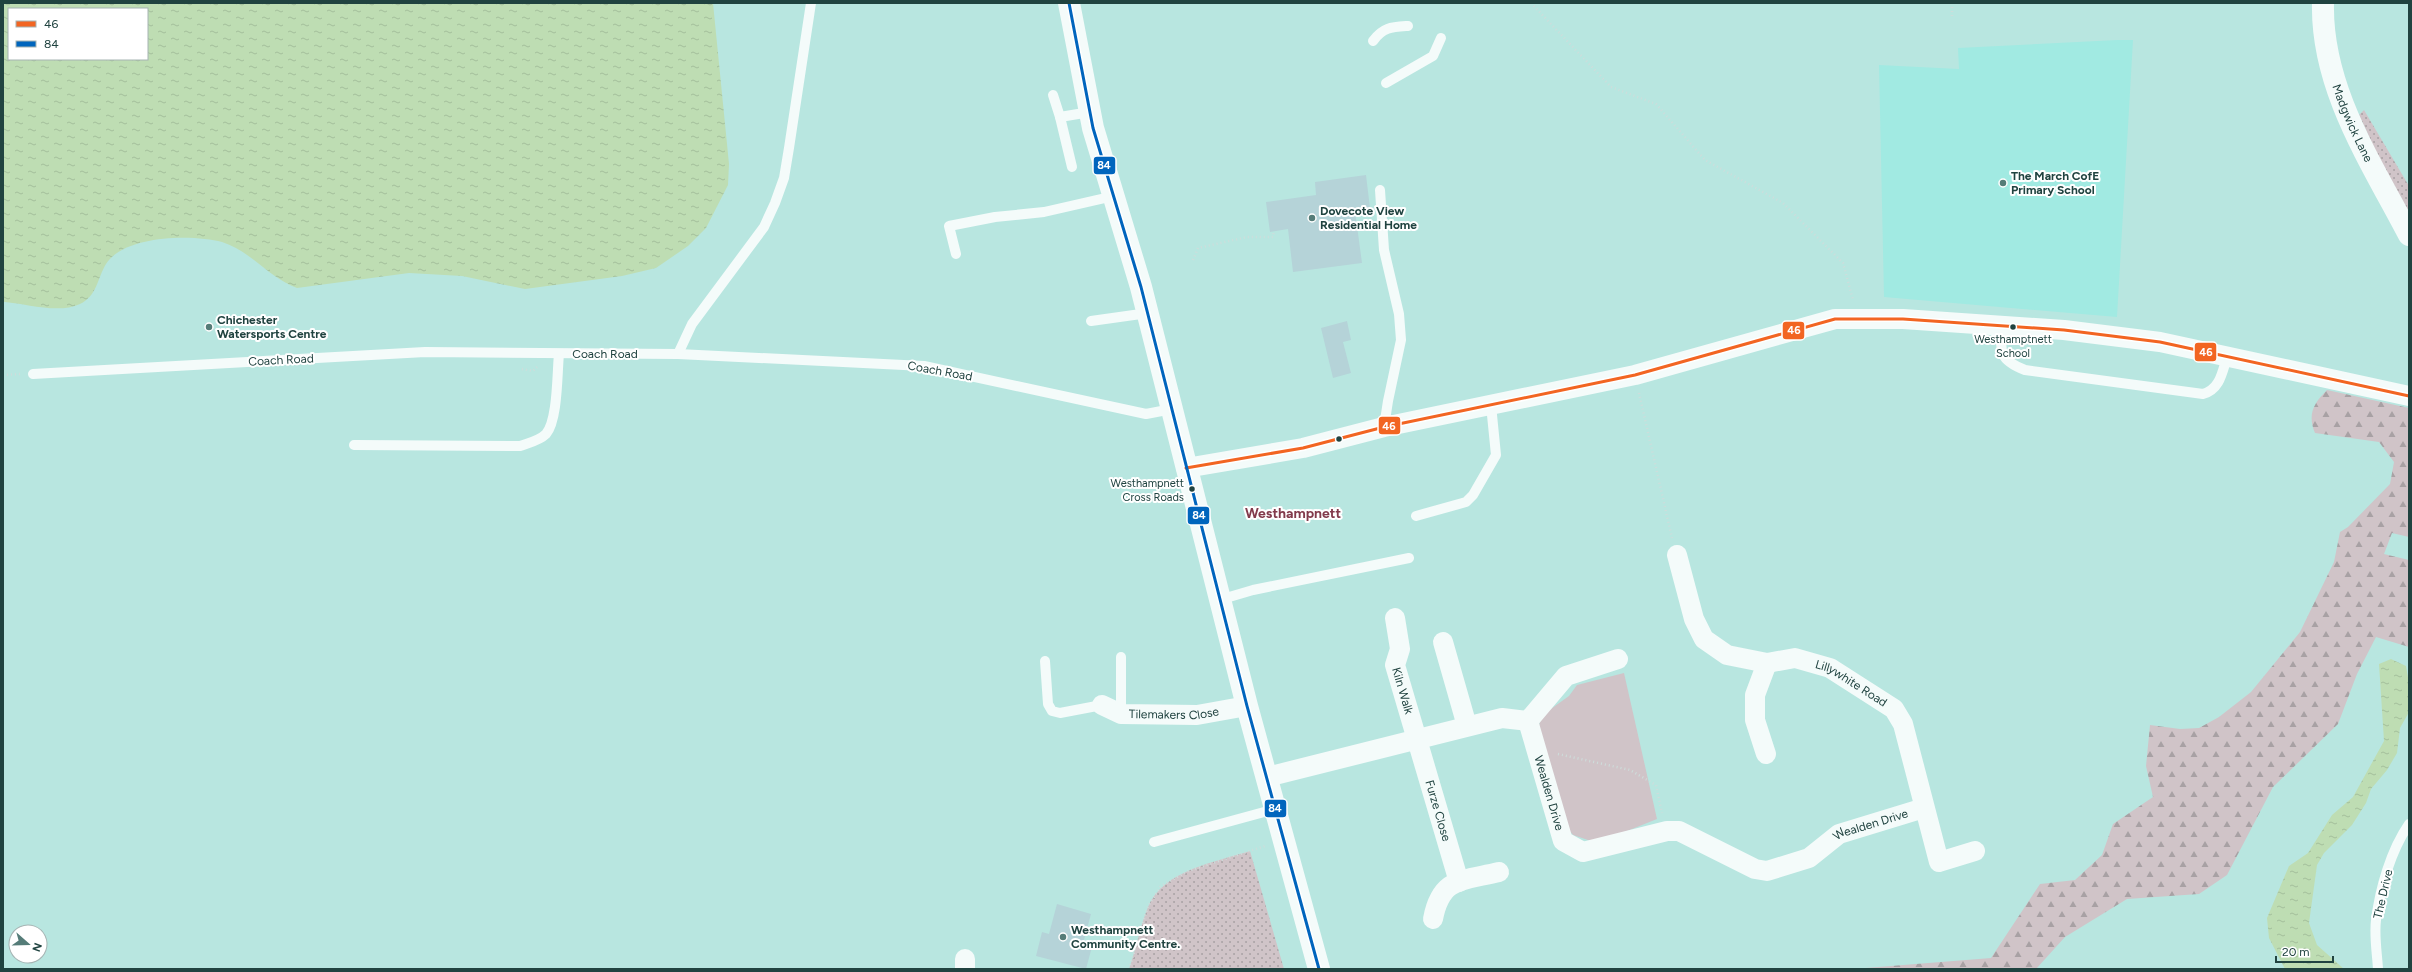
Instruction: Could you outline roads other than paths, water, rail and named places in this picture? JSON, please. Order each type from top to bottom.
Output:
[{"type":"street","points":[[1069,3],[1090,112],[1148,313],[1219,600],[1319,969]]},
{"type":"street","name":"Madgwick Lane","points":[[2323,3],[2323,17],[2330,64],[2342,106],[2409,235]]},
{"type":"street","points":[[1186,468],[1303,448],[1384,427],[1635,375],[1835,318],[1903,319],[2002,327],[2064,330],[2160,342],[2409,396]]},
{"type":"street","name":"Lillywhite Road","points":[[1677,555],[1694,619],[1704,639],[1727,655],[1767,663],[1795,658],[1830,668],[1894,708],[1903,724],[1939,862],[1974,851]]},
{"type":"street","name":"Kiln Walk","points":[[1395,618],[1400,649],[1395,665],[1417,740]]},
{"type":"street","points":[[1443,642],[1467,726]]},
{"type":"street","points":[[1267,778],[1502,718],[1528,721],[1566,676],[1618,659]]},
{"type":"street","points":[[1766,754],[1755,720],[1755,695],[1767,663]]},
{"type":"street","name":"Tilemakers Close","points":[[1102,705],[1121,714],[1197,715],[1247,706]]},
{"type":"street","name":"Wealden Drive","points":[[1528,721],[1563,841],[1583,852],[1667,831],[1679,831],[1755,869],[1767,871],[1809,858],[1839,834],[1924,808]]},
{"type":"street","name":"Furze Close","points":[[1417,740],[1459,882]]},
{"type":"street","points":[[1433,920],[1436,902],[1444,889],[1459,882],[1499,872]]},
{"type":"lane","points":[[678,354],[692,324],[764,227],[775,203],[784,178],[790,148],[811,3]]},
{"type":"lane","points":[[1373,41],[1379,32],[1387,28],[1408,26]]},
{"type":"lane","points":[[1386,83],[1433,56],[1441,38]]},
{"type":"lane","points":[[1053,95],[1060,117],[1072,168]]},
{"type":"lane","points":[[1060,117],[1090,112]]},
{"type":"lane","points":[[1380,190],[1384,250],[1399,314],[1401,340],[1384,427]]},
{"type":"lane","points":[[956,254],[949,226],[995,216],[1044,212],[1114,196]]},
{"type":"lane","points":[[1091,321],[1148,313]]},
{"type":"lane","points":[[2002,327],[2000,348],[2004,359],[2025,370],[2180,391],[2203,394],[2211,391],[2218,385],[2227,357]]},
{"type":"lane","name":"Coach Road","points":[[33,374],[425,352],[678,354],[924,366],[1146,414],[1172,409]]},
{"type":"lane","points":[[354,445],[520,446],[536,441],[546,434],[553,416],[559,354]]},
{"type":"lane","points":[[1416,516],[1466,502],[1473,495],[1496,455],[1491,405]]},
{"type":"lane","points":[[1219,600],[1253,590],[1409,558]]},
{"type":"lane","points":[[1121,656],[1121,714]]},
{"type":"lane","points":[[1045,661],[1048,704],[1052,711],[1060,713],[1102,705]]},
{"type":"lane","points":[[1154,842],[1275,809]]},
{"type":"lane","name":"The Drive","points":[[2378,969],[2376,920],[2385,878],[2402,834],[2409,824]]},
{"type":"water","points":[[3,3],[713,3],[729,164],[728,185],[706,228],[688,246],[656,268],[622,276],[525,289],[462,276],[409,273],[297,288],[287,284],[232,246],[209,239],[177,238],[143,242],[128,247],[115,254],[106,264],[93,292],[86,301],[80,304],[63,308],[43,308],[3,302]]},
{"type":"water","points":[[2391,659],[2406,666],[2409,683],[2409,712],[2400,728],[2397,753],[2387,770],[2371,789],[2366,803],[2352,825],[2324,853],[2317,865],[2309,923],[2317,945],[2344,969],[2285,969],[2269,938],[2267,918],[2289,866],[2308,853],[2332,815],[2353,797],[2384,741],[2379,664]]},
{"type":"place","name":"The March CofE Primary School","points":[[2003,183]]},
{"type":"place","name":"Dovecote View Residential Home","points":[[1312,218]]},
{"type":"place","name":"Chichester Watersports Centre","points":[[209,327]]},
{"type":"place","name":"Westhamptnett School","points":[[2013,327]]},
{"type":"place","name":"Westhampnett Cross Roads","points":[[1192,489]]},
{"type":"place","name":"Westhampnett Community Centre.","points":[[1063,937]]},
{"type":"district","name":"Westhampnett","points":[[1293,513]]}]
